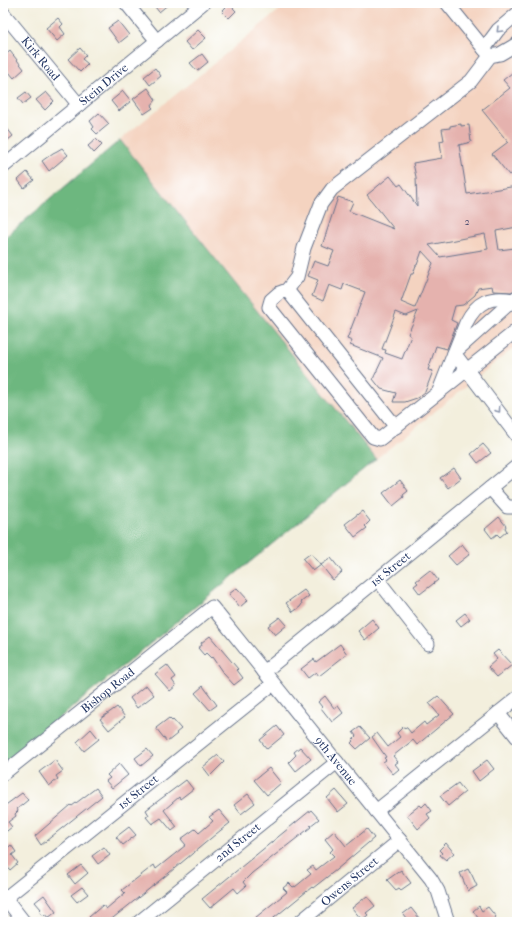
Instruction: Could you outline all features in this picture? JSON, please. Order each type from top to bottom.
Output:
[{"type":"street","points":[[126,3],[157,41]]},
{"type":"street","name":"Stein Drive","points":[[3,167],[203,3]]},
{"type":"street","points":[[447,3],[487,52],[500,54],[517,44]]},
{"type":"street","name":"Kirk Road","points":[[3,13],[79,105]]},
{"type":"street","points":[[517,14],[498,30],[471,81],[332,189],[321,204],[304,248],[297,277],[287,290],[279,293],[271,300],[269,307],[373,437],[380,440],[517,330]]},
{"type":"street","points":[[287,290],[396,427]]},
{"type":"street","points":[[439,393],[470,314],[487,300],[515,298]]},
{"type":"street","points":[[454,353],[515,298]]},
{"type":"street","points":[[454,353],[517,436]]},
{"type":"street","name":"1st Street","points":[[264,672],[490,488],[516,471]]},
{"type":"street","points":[[490,488],[507,507],[512,507]]},
{"type":"street","points":[[378,580],[428,644]]},
{"type":"street","name":"9th Avenue","points":[[212,607],[431,879],[438,891],[448,922]]},
{"type":"street","name":"Bishop Road","points":[[3,774],[212,607]]},
{"type":"street","name":"1st Street","points":[[4,898],[273,684]]},
{"type":"street","points":[[376,811],[517,698]]},
{"type":"street","points":[[498,713],[517,737]]},
{"type":"street","name":"2nd Street","points":[[139,922],[337,762]]},
{"type":"street","name":"Owens Street","points":[[300,922],[400,840]]},
{"type":"street","points":[[4,898],[24,922]]},
{"type":"shaded area","points":[[288,3],[517,3],[517,345],[376,459],[120,140]]},
{"type":"green space","points":[[120,140],[376,459],[3,764],[3,239]]},
{"type":"building","points":[[152,3],[170,3],[159,12]]},
{"type":"building","points":[[229,4],[236,11],[229,18],[222,11]]},
{"type":"building","points":[[58,18],[63,24],[60,27],[65,34],[57,41],[46,28]]},
{"type":"building","points":[[118,21],[129,35],[119,43],[108,28]]},
{"type":"building","points":[[198,30],[206,38],[192,50],[185,42]]},
{"type":"building","points":[[80,48],[86,55],[82,59],[88,64],[80,72],[68,59]]},
{"type":"building","points":[[10,51],[24,69],[14,78],[3,65],[3,57]]},
{"type":"building","points":[[202,54],[208,62],[197,71],[190,63]]},
{"type":"building","points":[[155,68],[161,76],[150,85],[144,77]]},
{"type":"building","points":[[517,69],[517,169],[509,175],[492,154],[508,142],[482,110],[510,88],[503,80]]},
{"type":"building","points":[[148,88],[156,100],[151,106],[153,108],[144,114],[133,99]]},
{"type":"building","points":[[123,91],[131,101],[119,111],[111,101]]},
{"type":"building","points":[[26,92],[31,98],[23,104],[18,98]]},
{"type":"building","points":[[46,92],[54,101],[45,110],[36,100]]},
{"type":"building","points":[[99,113],[109,124],[97,134],[92,129],[94,127],[90,121]]},
{"type":"building","points":[[3,123],[13,136],[3,144]]},
{"type":"building","points":[[461,124],[461,126],[469,125],[471,142],[459,145],[467,194],[517,186],[517,227],[496,231],[499,250],[515,248],[517,260],[517,289],[511,292],[493,291],[492,286],[478,288],[475,295],[463,305],[455,306],[451,320],[457,323],[447,349],[436,346],[428,370],[433,371],[425,392],[417,398],[405,402],[393,402],[396,393],[381,389],[373,379],[383,358],[350,345],[352,341],[347,339],[365,292],[344,284],[342,290],[329,285],[323,301],[312,296],[318,280],[308,276],[314,261],[328,266],[334,251],[322,246],[338,197],[353,202],[349,211],[394,229],[367,195],[390,176],[398,186],[401,184],[417,206],[416,177],[413,163],[442,158],[440,141],[444,140],[442,129],[450,128],[450,126]],"holes":[[[485,234],[488,249],[440,257],[429,245]],[[422,251],[433,263],[415,308],[401,302],[411,274],[413,274]],[[418,311],[408,334],[411,336],[402,359],[385,353],[386,350],[382,349],[396,312],[406,316]]]},
{"type":"building","points":[[96,139],[102,145],[94,153],[88,146]]},
{"type":"building","points":[[62,148],[68,155],[49,171],[42,161]]},
{"type":"building","points":[[27,172],[34,180],[24,188],[18,180]]},
{"type":"building","points":[[483,444],[491,453],[478,463],[471,454]]},
{"type":"building","points":[[454,468],[461,478],[448,488],[440,478]]},
{"type":"building","points":[[400,480],[408,491],[403,495],[404,497],[393,506],[383,493]]},
{"type":"building","points":[[362,511],[370,521],[365,526],[367,528],[355,537],[345,524]]},
{"type":"building","points":[[499,517],[506,526],[505,528],[507,531],[500,537],[497,534],[492,538],[485,529]]},
{"type":"building","points":[[462,544],[470,554],[456,565],[448,556]]},
{"type":"building","points":[[311,553],[321,565],[313,571],[303,559]]},
{"type":"building","points":[[331,558],[342,572],[333,580],[321,565]]},
{"type":"building","points":[[430,570],[438,580],[420,594],[414,586],[418,583],[416,581]]},
{"type":"building","points":[[237,588],[248,600],[240,607],[229,594]]},
{"type":"building","points":[[304,590],[309,596],[301,602],[302,604],[300,607],[293,612],[286,603]]},
{"type":"building","points":[[465,613],[470,619],[461,626],[456,620]]},
{"type":"building","points":[[280,617],[287,625],[275,635],[268,626]]},
{"type":"building","points":[[372,619],[379,628],[365,640],[358,631]]},
{"type":"building","points":[[210,636],[238,669],[237,670],[243,678],[234,685],[223,673],[212,657],[211,658],[206,653],[204,655],[198,648],[202,645],[201,643]]},
{"type":"building","points":[[340,644],[347,654],[319,676],[316,672],[308,678],[301,669],[314,659],[316,662]]},
{"type":"building","points":[[498,650],[512,665],[497,677],[488,667],[497,659],[493,654]]},
{"type":"building","points":[[167,665],[176,677],[172,680],[176,686],[170,691],[155,674]]},
{"type":"building","points":[[146,685],[154,695],[137,708],[130,698]]},
{"type":"building","points":[[203,686],[217,705],[210,710],[195,693]]},
{"type":"building","points":[[325,696],[334,708],[338,706],[343,713],[332,722],[318,702]]},
{"type":"building","points":[[438,696],[454,714],[417,745],[413,740],[393,756],[398,762],[395,764],[399,769],[393,774],[383,762],[386,760],[384,758],[386,757],[372,737],[377,733],[388,747],[400,737],[397,733],[403,727],[407,728],[411,733],[424,722],[426,725],[439,715],[429,703]]},
{"type":"building","points":[[117,707],[125,717],[109,730],[100,719]]},
{"type":"building","points":[[169,718],[172,721],[173,720],[181,729],[167,742],[156,728]]},
{"type":"building","points":[[277,726],[284,735],[267,749],[260,740]]},
{"type":"building","points":[[360,727],[370,738],[357,749],[351,743],[356,736],[353,732]]},
{"type":"building","points":[[91,729],[99,739],[84,751],[77,742]]},
{"type":"building","points":[[300,747],[311,759],[296,771],[289,762],[296,755],[294,752]]},
{"type":"building","points":[[147,749],[153,756],[141,766],[135,758]]},
{"type":"building","points":[[218,755],[224,762],[210,776],[203,767]]},
{"type":"building","points":[[55,760],[63,771],[56,776],[58,779],[49,786],[39,772]]},
{"type":"building","points":[[487,760],[494,769],[479,781],[472,771]]},
{"type":"building","points":[[119,764],[128,775],[112,788],[106,781],[110,778],[107,775]]},
{"type":"building","points":[[269,768],[281,783],[267,795],[254,780]]},
{"type":"building","points":[[186,780],[193,789],[180,799],[179,797],[164,810],[177,827],[172,831],[161,818],[152,824],[146,817],[149,815],[146,810]]},
{"type":"building","points":[[458,783],[465,792],[448,806],[440,796]]},
{"type":"building","points":[[96,788],[102,796],[41,845],[35,836],[71,805],[72,806]]},
{"type":"building","points":[[336,790],[348,804],[338,812],[327,798]]},
{"type":"building","points":[[22,793],[28,800],[17,809],[18,811],[15,814],[16,816],[8,822],[12,827],[3,834],[3,816],[6,815],[3,807]]},
{"type":"building","points":[[248,794],[255,803],[241,814],[234,805]]},
{"type":"building","points":[[426,803],[432,811],[427,814],[430,818],[418,829],[407,815],[420,805],[422,807]]},
{"type":"building","points":[[219,810],[230,823],[108,922],[94,922],[89,917],[103,905],[106,909],[125,893],[122,890],[154,865],[156,869],[186,845],[181,839],[195,829],[199,833],[213,821],[209,817]]},
{"type":"building","points":[[311,810],[319,819],[310,826],[311,827],[252,873],[243,882],[246,886],[238,893],[234,888],[210,908],[202,899]]},
{"type":"building","points":[[129,827],[136,835],[123,845],[116,837]]},
{"type":"building","points":[[367,829],[374,838],[336,870],[313,888],[312,887],[269,922],[250,922],[287,892],[283,888],[289,883],[295,887],[311,874],[307,870],[313,866],[316,870],[334,856],[330,852],[333,849],[325,839],[334,831],[346,846]]},
{"type":"building","points":[[446,843],[454,853],[446,860],[440,855],[442,853],[439,850]]},
{"type":"building","points":[[11,845],[16,852],[12,855],[18,863],[10,870],[3,862],[3,852]]},
{"type":"building","points":[[104,847],[110,855],[98,864],[92,856]]},
{"type":"building","points":[[81,865],[88,873],[75,884],[68,875]]},
{"type":"building","points":[[468,869],[477,886],[468,891],[460,873]]},
{"type":"building","points":[[401,870],[411,883],[401,890],[399,888],[396,890],[387,880]]},
{"type":"building","points":[[82,887],[88,894],[77,902],[71,895]]},
{"type":"building","points":[[44,895],[56,912],[48,918],[45,914],[43,916],[39,911],[41,909],[35,902]]},
{"type":"building","points":[[367,896],[375,906],[366,913],[368,915],[362,920],[352,908]]},
{"type":"building","points":[[479,906],[482,911],[488,907],[496,917],[489,922],[481,922],[473,911]]},
{"type":"building","points":[[411,908],[419,918],[417,922],[400,922],[406,918],[403,914]]}]
